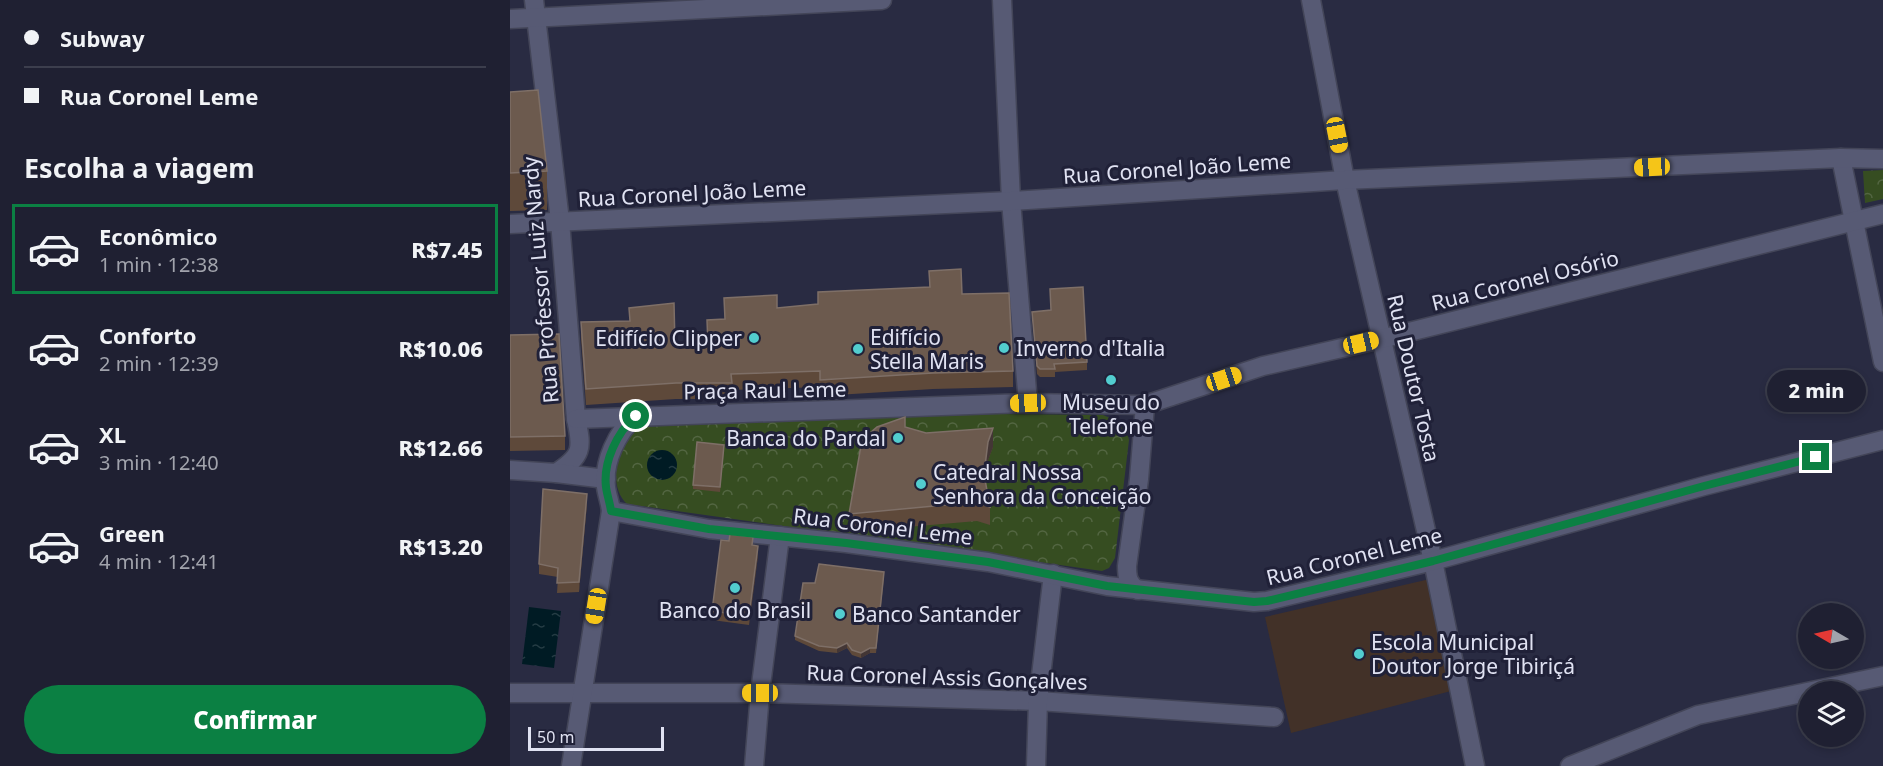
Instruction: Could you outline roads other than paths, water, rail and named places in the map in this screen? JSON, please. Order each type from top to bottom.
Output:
[{"type":"street","points":[[510,19],[534,9],[882,0]]},
{"type":"street","points":[[1002,0],[1011,201],[1028,403]]},
{"type":"street","name":"Rua Doutor Tosta","points":[[1311,0],[1345,180],[1433,561],[1475,766]]},
{"type":"street","name":"Rua Professor Luiz Nardy","points":[[534,9],[560,221],[580,447],[579,453],[571,463],[556,473]]},
{"type":"street","points":[[1841,159],[1883,362]]},
{"type":"street","name":"Rua Coronel João Leme","points":[[510,224],[1011,201],[1345,180],[1883,159]]},
{"type":"street","name":"Rua Coronel Osório","points":[[1144,405],[1263,366],[1381,339],[1883,214]]},
{"type":"street","name":"Praça Raul Leme","points":[[576,419],[1028,403],[1144,405]]},
{"type":"street","points":[[1138,590],[1131,586],[1128,580],[1127,566],[1138,491],[1144,405]]},
{"type":"street","points":[[571,766],[611,511],[606,479],[615,443],[624,426],[636,416]]},
{"type":"street","name":"Rua Coronel Leme","points":[[611,511],[709,529],[976,560],[1107,586],[1254,602],[1267,601],[1433,561],[1704,486],[1883,440]]},
{"type":"street","points":[[510,470],[606,479]]},
{"type":"street","points":[[754,766],[760,693],[780,536]]},
{"type":"street","points":[[1107,586],[1117,579],[1127,566]]},
{"type":"street","points":[[1036,766],[1038,701],[1053,574]]},
{"type":"street","points":[[1570,766],[1698,715],[1883,676]]},
{"type":"street","name":"Rua Coronel Assis Gonçalves","points":[[510,693],[760,693],[1038,701],[1274,717]]},
{"type":"water","points":[[662,450],[668,451],[676,459],[676,471],[668,479],[662,480],[656,479],[648,471],[647,465],[648,459],[656,451]]},
{"type":"water","points":[[529,607],[561,611],[554,668],[522,664]]},
{"type":"place","name":"Edifício Clipper","points":[[754,338]]},
{"type":"place","name":"Inverno d'Italia","points":[[1004,348]]},
{"type":"place","name":"Edifício Stella Maris","points":[[858,349]]},
{"type":"place","name":"Museu do Telefone","points":[[1111,380]]},
{"type":"place","name":"Banca do Pardal","points":[[898,438]]},
{"type":"place","name":"Catedral Nossa Senhora da Conceição","points":[[921,484]]},
{"type":"place","name":"Banco do Brasil","points":[[735,588]]},
{"type":"place","name":"Banco Santander","points":[[840,614]]},
{"type":"place","name":"Escola Municipal Doutor Jorge Tibiriçá","points":[[1359,654]]}]
